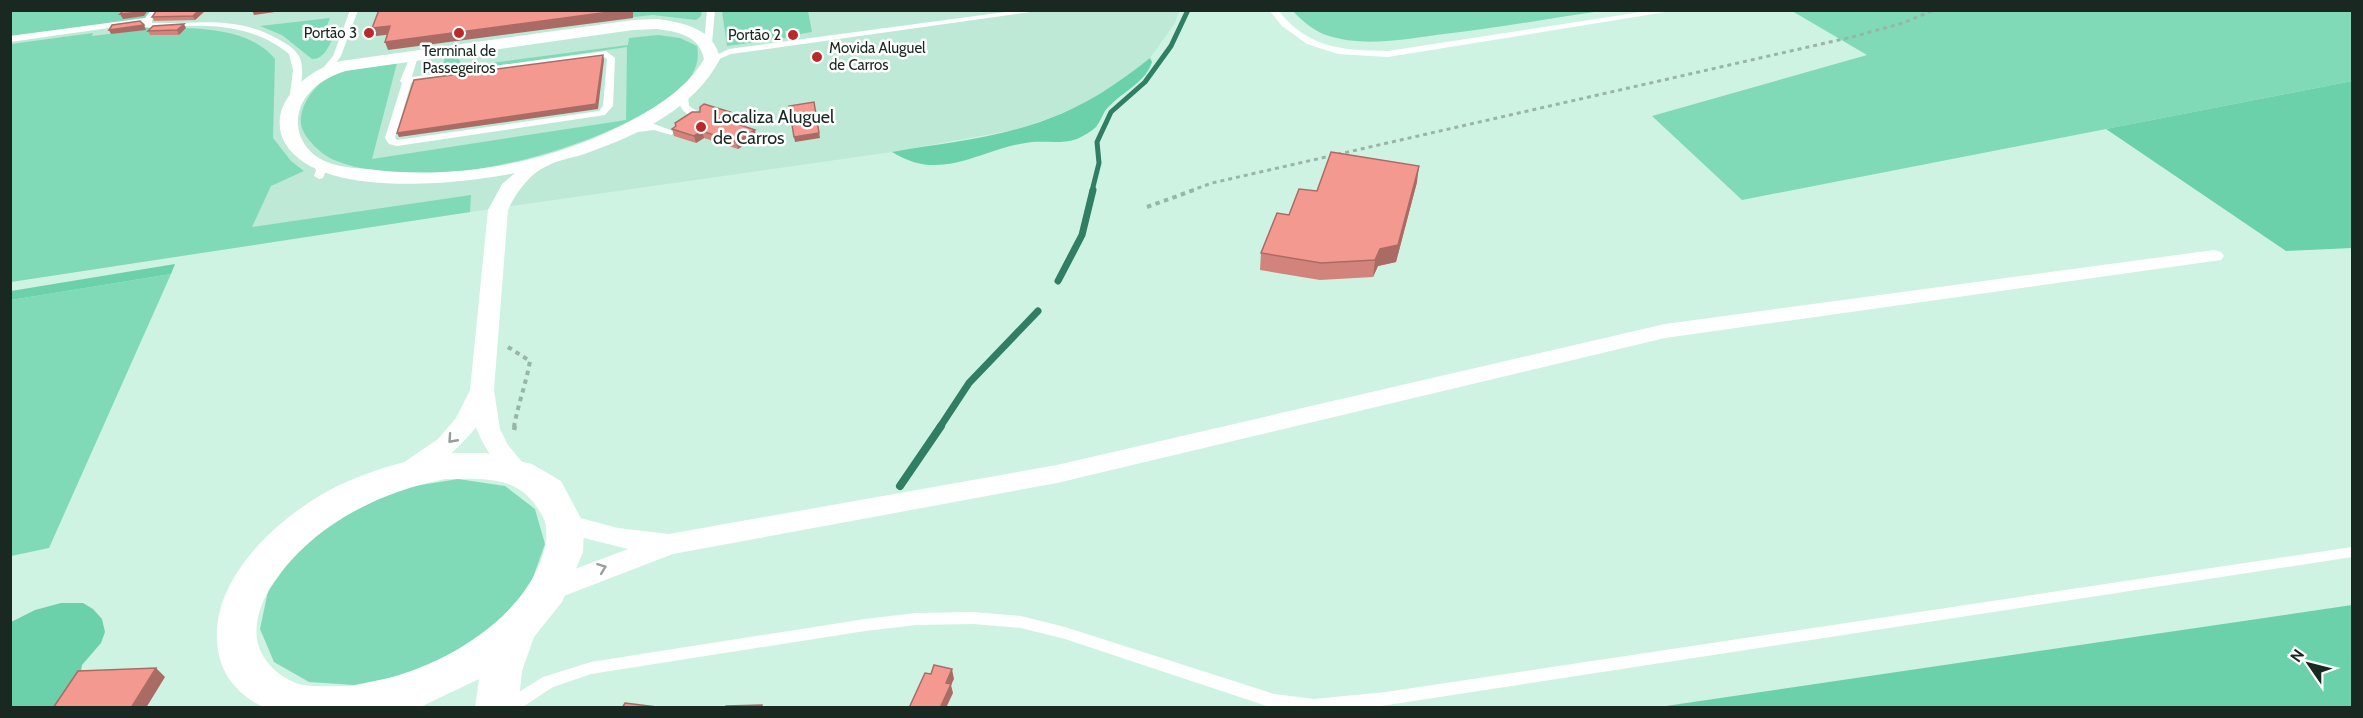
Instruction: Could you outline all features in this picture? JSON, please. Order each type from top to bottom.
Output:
[{"type":"main road","points":[[485,465],[519,473],[548,491],[565,524],[564,552],[548,591],[516,630],[466,666],[413,700],[350,705],[299,703],[261,686],[239,659],[236,624],[249,586],[278,549],[314,518],[356,493],[401,475],[445,466],[485,465]]},
{"type":"main road","points":[[496,708],[501,671],[516,630]]},
{"type":"street","points":[[657,24],[689,30],[703,38],[710,50],[697,83],[683,96],[627,130],[538,163],[456,177],[391,179],[318,170],[288,135],[286,124],[294,102],[306,86],[323,74],[341,66],[414,56],[633,25],[657,24]]},
{"type":"street","points":[[519,473],[499,450],[488,429],[482,390],[498,210],[508,188],[538,163]]},
{"type":"street","points":[[456,177],[480,184],[491,194],[498,210]]},
{"type":"street","points":[[548,591],[670,544],[1057,474],[1665,332],[2214,256]]},
{"type":"street","points":[[401,475],[447,445],[466,423],[482,390]]},
{"type":"street","points":[[565,524],[618,538],[670,544]]},
{"type":"lane","points":[[10,39],[148,20],[156,10]]},
{"type":"lane","points":[[323,74],[337,56],[354,10]]},
{"type":"lane","points":[[711,10],[710,50],[729,52],[829,34],[961,25],[1041,10]]},
{"type":"lane","points":[[952,10],[961,25]]},
{"type":"lane","points":[[1273,10],[1284,26],[1310,45],[1341,52],[1388,54],[1674,10]]},
{"type":"lane","points":[[148,20],[148,25],[154,26],[207,22],[230,24],[272,39],[289,50],[296,60],[294,102]]},
{"type":"lane","points":[[405,81],[606,54],[611,58],[608,106],[602,113],[392,142],[390,138],[405,81],[414,56]]},
{"type":"lane","points":[[683,96],[684,108],[697,115]]},
{"type":"lane","points":[[627,130],[654,127],[672,132]]},
{"type":"lane","points":[[507,708],[548,682],[591,668],[865,625],[916,619],[972,618],[1021,622],[1251,695],[1274,701],[1314,706],[1386,699],[2352,552]]},
{"type":"path","points":[[1147,207],[1212,183],[1852,37],[1903,23],[1934,10]]},
{"type":"shaded area","points":[[11,11],[1179,11],[1175,23],[1150,58],[1124,79],[1085,103],[1048,119],[1014,130],[892,152],[470,212],[11,282]]},
{"type":"green space","points":[[702,10],[701,16],[696,20],[653,15],[633,17],[633,11]]},
{"type":"green space","points":[[10,11],[152,11],[145,19],[11,36]]},
{"type":"green space","points":[[722,11],[808,11],[812,32],[800,34],[799,29],[785,31],[786,38],[727,46]]},
{"type":"green space","points":[[1293,11],[1601,11],[1457,33],[1367,42],[1339,39],[1321,33]]},
{"type":"green space","points":[[1792,11],[2352,11],[2352,81],[1742,200],[1652,116],[1867,55]]},
{"type":"green space","points":[[330,18],[323,36],[335,34],[323,54],[312,59],[282,35],[260,26]]},
{"type":"green space","points":[[137,27],[158,28],[151,34],[179,35],[187,28],[235,35],[257,43],[275,59],[273,138],[291,161],[304,171],[271,186],[252,227],[471,195],[470,212],[11,282],[11,44],[93,33],[92,36],[134,31]]},
{"type":"green space","points":[[658,35],[680,38],[697,46],[698,58],[695,69],[681,88],[651,110],[609,131],[532,157],[491,167],[449,172],[408,174],[369,170],[334,160],[324,154],[309,140],[302,129],[301,117],[305,103],[319,84],[331,76],[347,71],[397,63],[372,159],[626,120],[627,47],[440,74],[445,57],[456,55],[460,61],[460,67],[628,45],[629,38]]},
{"type":"green space","points":[[1150,58],[1152,62],[1144,76],[1105,111],[1096,127],[1072,141],[1013,145],[945,164],[928,165],[911,161],[892,152],[951,143],[1029,126],[1076,107],[1102,93]]},
{"type":"green space","points":[[2352,81],[2352,248],[2286,251],[2106,129]]},
{"type":"green space","points":[[175,264],[171,274],[11,300],[11,291]]},
{"type":"green space","points":[[171,274],[49,548],[11,556],[11,300]]},
{"type":"green space","points":[[458,479],[505,486],[535,509],[545,544],[530,586],[500,621],[457,653],[406,675],[354,685],[309,682],[274,662],[260,629],[268,591],[296,552],[346,513],[402,488]]},
{"type":"green space","points":[[61,603],[83,603],[93,609],[102,619],[105,632],[101,643],[82,665],[78,688],[57,707],[11,708],[11,622],[35,610]]},
{"type":"green space","points":[[2352,605],[2352,707],[1659,707]]},
{"type":"building","points":[[124,10],[142,10],[120,14]]},
{"type":"building","points":[[157,10],[199,10],[193,16],[152,17]]},
{"type":"building","name":"Terminal de Passegeiros","points":[[379,10],[624,10],[385,42],[390,26],[372,28]]},
{"type":"building","points":[[140,21],[144,25],[109,30],[112,25]]},
{"type":"building","points":[[184,24],[177,30],[148,31],[153,26]]},
{"type":"building","points":[[603,55],[596,104],[397,133],[414,80]]},
{"type":"building","points":[[814,102],[819,133],[794,137],[789,106]]},
{"type":"building","points":[[704,104],[730,112],[720,118],[755,130],[736,142],[702,131],[694,136],[672,129],[676,126],[675,123],[692,112],[700,112],[700,107]]},
{"type":"building","points":[[1331,152],[1419,166],[1398,245],[1380,249],[1375,260],[1321,263],[1261,253],[1277,213],[1289,215],[1299,189],[1317,191]]},
{"type":"building","points":[[934,665],[952,669],[946,683],[951,684],[940,708],[909,708],[925,673],[931,674]]},
{"type":"building","points":[[156,668],[131,708],[53,708],[78,671]]},
{"type":"building","points":[[625,703],[665,708],[622,708]]},
{"type":"building","points":[[762,705],[762,708],[725,708],[726,706]]},
{"type":"waterway","points":[[1092,191],[1099,163],[1097,142],[1111,112],[1145,82],[1171,46],[1188,10]]},
{"type":"waterway","points":[[1058,281],[1082,235],[1093,190]]},
{"type":"waterway","points":[[940,427],[969,383],[1038,311]]},
{"type":"waterway","points":[[900,486],[941,426]]},
{"type":"place","name":"Portão 3","points":[[369,33]]},
{"type":"place","name":"Terminal de Passegeiros","points":[[459,33]]},
{"type":"place","name":"Portão 2","points":[[793,35]]},
{"type":"place","name":"Movida Aluguel de Carros","points":[[817,57]]},
{"type":"place","name":"Localiza Aluguel de Carros","points":[[701,127]]}]
